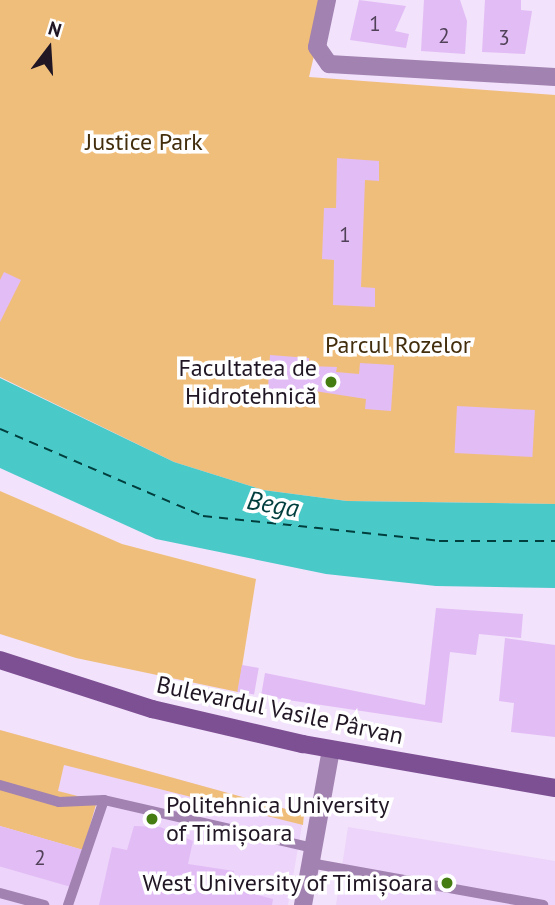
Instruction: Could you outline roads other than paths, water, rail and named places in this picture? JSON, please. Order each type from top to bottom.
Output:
[{"type":"main road","name":"Bulevardul Vasile Pârvan","points":[[0,660],[152,709],[331,750],[555,788]]},
{"type":"street","points":[[327,0],[320,58],[341,68],[555,76]]},
{"type":"street","points":[[303,905],[331,750]]},
{"type":"lane","points":[[0,785],[58,802],[104,800],[311,855],[543,905]]},
{"type":"lane","points":[[68,905],[104,800]]},
{"type":"lane","points":[[0,893],[44,905]]},
{"type":"water","name":"Bega","points":[[0,378],[174,462],[263,490],[347,501],[555,504],[555,588],[436,586],[326,574],[156,539],[0,468]]},
{"type":"place","name":"Facultatea de Hidrotehnică","points":[[331,382]]},
{"type":"place","name":"Politehnica University of Timișoara","points":[[152,819]]},
{"type":"place","name":"West University of Timișoara","points":[[447,883]]},
{"type":"park label","name":"Justice Park","points":[[144,142]]},
{"type":"park label","name":"Parcul Rozelor","points":[[398,345]]}]
